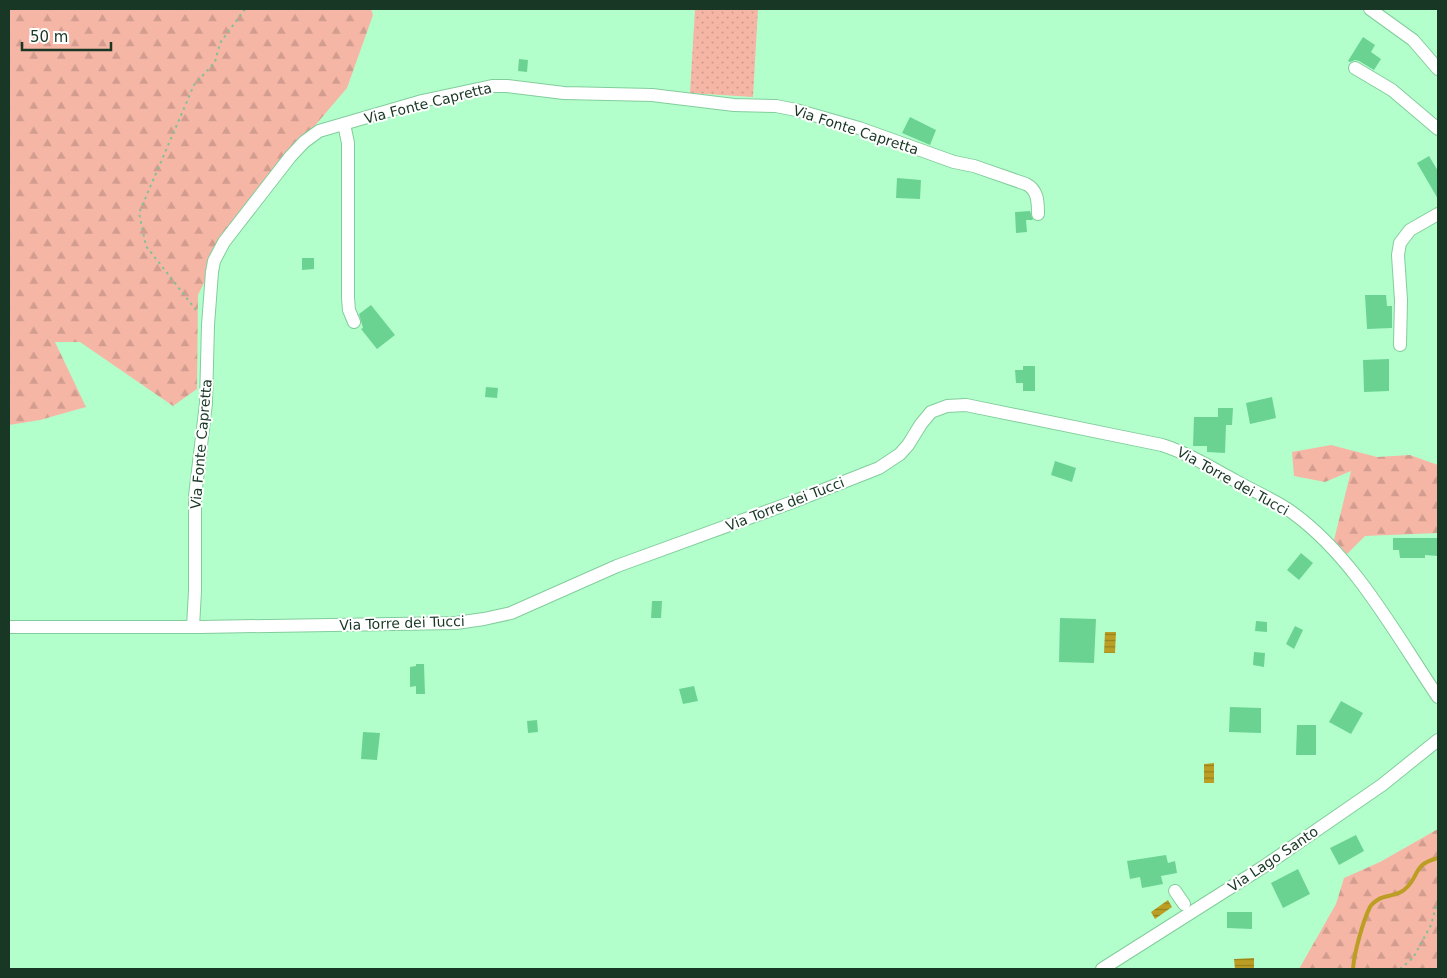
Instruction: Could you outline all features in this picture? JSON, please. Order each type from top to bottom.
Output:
[{"type":"street","points":[[1370,9],[1413,40],[1438,69]]},
{"type":"street","points":[[1355,68],[1392,90],[1438,129]]},
{"type":"street","name":"Via Fonte Capretta","points":[[193,627],[195,581],[194,502],[207,395],[208,325],[213,266],[224,242],[301,145],[319,132],[422,101],[492,86],[564,93],[652,95],[734,105],[776,106],[809,113],[859,128],[954,162],[974,166],[1019,181],[1031,186],[1035,191],[1038,214]]},
{"type":"street","points":[[344,124],[348,143],[348,298],[349,310],[354,322]]},
{"type":"street","points":[[1400,345],[1401,300],[1398,255],[1400,243],[1410,230],[1438,214]]},
{"type":"street","name":"Via Torre dei Tucci","points":[[9,627],[193,627],[456,622],[484,619],[510,613],[617,566],[790,503],[879,468],[904,450],[931,412],[947,406],[966,405],[1162,445],[1189,456],[1283,507],[1324,540],[1354,573],[1438,697]]},
{"type":"street","name":"Via Lago Santo","points":[[1102,969],[1279,856],[1396,775],[1438,740]]},
{"type":"street","points":[[1176,891],[1184,904]]},
{"type":"path","points":[[208,325],[146,246],[139,213],[194,84],[215,62],[220,43],[245,9]]},
{"type":"path","points":[[1400,969],[1413,958],[1430,925],[1438,899]]},
{"type":"green space","points":[[9,9],[371,9],[373,15],[347,88],[236,218],[198,295],[197,389],[173,406],[80,342],[55,342],[86,407],[40,420],[9,425]]},
{"type":"green space","points":[[695,9],[758,9],[753,97],[690,93]]},
{"type":"green space","points":[[1331,445],[1377,457],[1410,455],[1438,465],[1438,533],[1365,536],[1347,554],[1334,540],[1351,471],[1325,482],[1294,476],[1292,452]]},
{"type":"green space","points":[[1438,829],[1438,969],[1299,969],[1336,904],[1344,878],[1380,862]]},
{"type":"shaded area","points":[[1105,632],[1116,632],[1115,653],[1104,653]]},
{"type":"shaded area","points":[[1214,763],[1214,783],[1204,783],[1204,764]]},
{"type":"shaded area","points":[[1168,900],[1172,907],[1155,919],[1151,912]]},
{"type":"shaded area","points":[[1254,958],[1254,969],[1235,969],[1234,959]]},
{"type":"building","points":[[1363,37],[1375,45],[1371,52],[1381,59],[1374,70],[1359,61],[1348,61]]},
{"type":"building","points":[[519,59],[528,60],[527,72],[518,71]]},
{"type":"building","points":[[910,117],[936,130],[930,145],[902,133]]},
{"type":"building","points":[[1429,156],[1438,171],[1438,199],[1417,163]]},
{"type":"building","points":[[897,178],[921,180],[920,199],[896,198]]},
{"type":"building","points":[[1030,211],[1033,220],[1026,220],[1027,232],[1016,233],[1015,212]]},
{"type":"building","points":[[302,258],[314,258],[314,269],[302,270]]},
{"type":"building","points":[[1365,295],[1386,295],[1387,306],[1392,306],[1392,328],[1367,329]]},
{"type":"building","points":[[371,305],[395,335],[377,349],[361,329],[363,328],[359,314]]},
{"type":"building","points":[[1389,359],[1389,391],[1364,392],[1363,360]]},
{"type":"building","points":[[1023,366],[1035,366],[1035,391],[1023,391],[1023,383],[1016,383],[1015,370],[1023,370]]},
{"type":"building","points":[[486,387],[498,388],[497,398],[485,397]]},
{"type":"building","points":[[1272,397],[1276,418],[1250,424],[1246,403]]},
{"type":"building","points":[[1218,408],[1233,408],[1232,425],[1226,425],[1225,453],[1207,452],[1207,446],[1193,446],[1194,417],[1218,417]]},
{"type":"building","points":[[1055,461],[1076,468],[1072,482],[1051,475]]},
{"type":"building","points":[[1393,538],[1438,538],[1438,556],[1425,555],[1425,558],[1400,558],[1399,550],[1393,550]]},
{"type":"building","points":[[1301,553],[1313,563],[1299,580],[1287,570]]},
{"type":"building","points":[[652,601],[662,601],[661,618],[651,618]]},
{"type":"building","points":[[1060,618],[1096,619],[1094,663],[1059,662]]},
{"type":"building","points":[[1256,621],[1267,622],[1267,632],[1255,631]]},
{"type":"building","points":[[1295,626],[1303,630],[1294,649],[1286,644]]},
{"type":"building","points":[[1254,652],[1265,653],[1264,667],[1253,665]]},
{"type":"building","points":[[416,664],[424,664],[425,694],[416,694],[416,686],[410,687],[410,667],[416,666]]},
{"type":"building","points":[[694,686],[698,701],[683,704],[679,689]]},
{"type":"building","points":[[1341,701],[1363,713],[1351,734],[1329,722]]},
{"type":"building","points":[[1230,707],[1261,708],[1261,733],[1229,732]]},
{"type":"building","points":[[537,720],[538,732],[528,733],[527,721]]},
{"type":"building","points":[[1297,725],[1316,725],[1316,755],[1296,755]]},
{"type":"building","points":[[363,732],[380,733],[377,760],[361,759]]},
{"type":"building","points":[[1356,835],[1364,851],[1339,865],[1330,848]]},
{"type":"building","points":[[1166,855],[1168,863],[1175,861],[1177,873],[1161,876],[1163,884],[1142,888],[1140,877],[1130,879],[1127,861]]},
{"type":"building","points":[[1298,869],[1310,894],[1283,908],[1271,883]]},
{"type":"building","points":[[1227,912],[1252,912],[1252,929],[1227,928]]},
{"type":"waterway","points":[[1353,969],[1359,937],[1374,902],[1404,890],[1424,864],[1438,858]]}]
